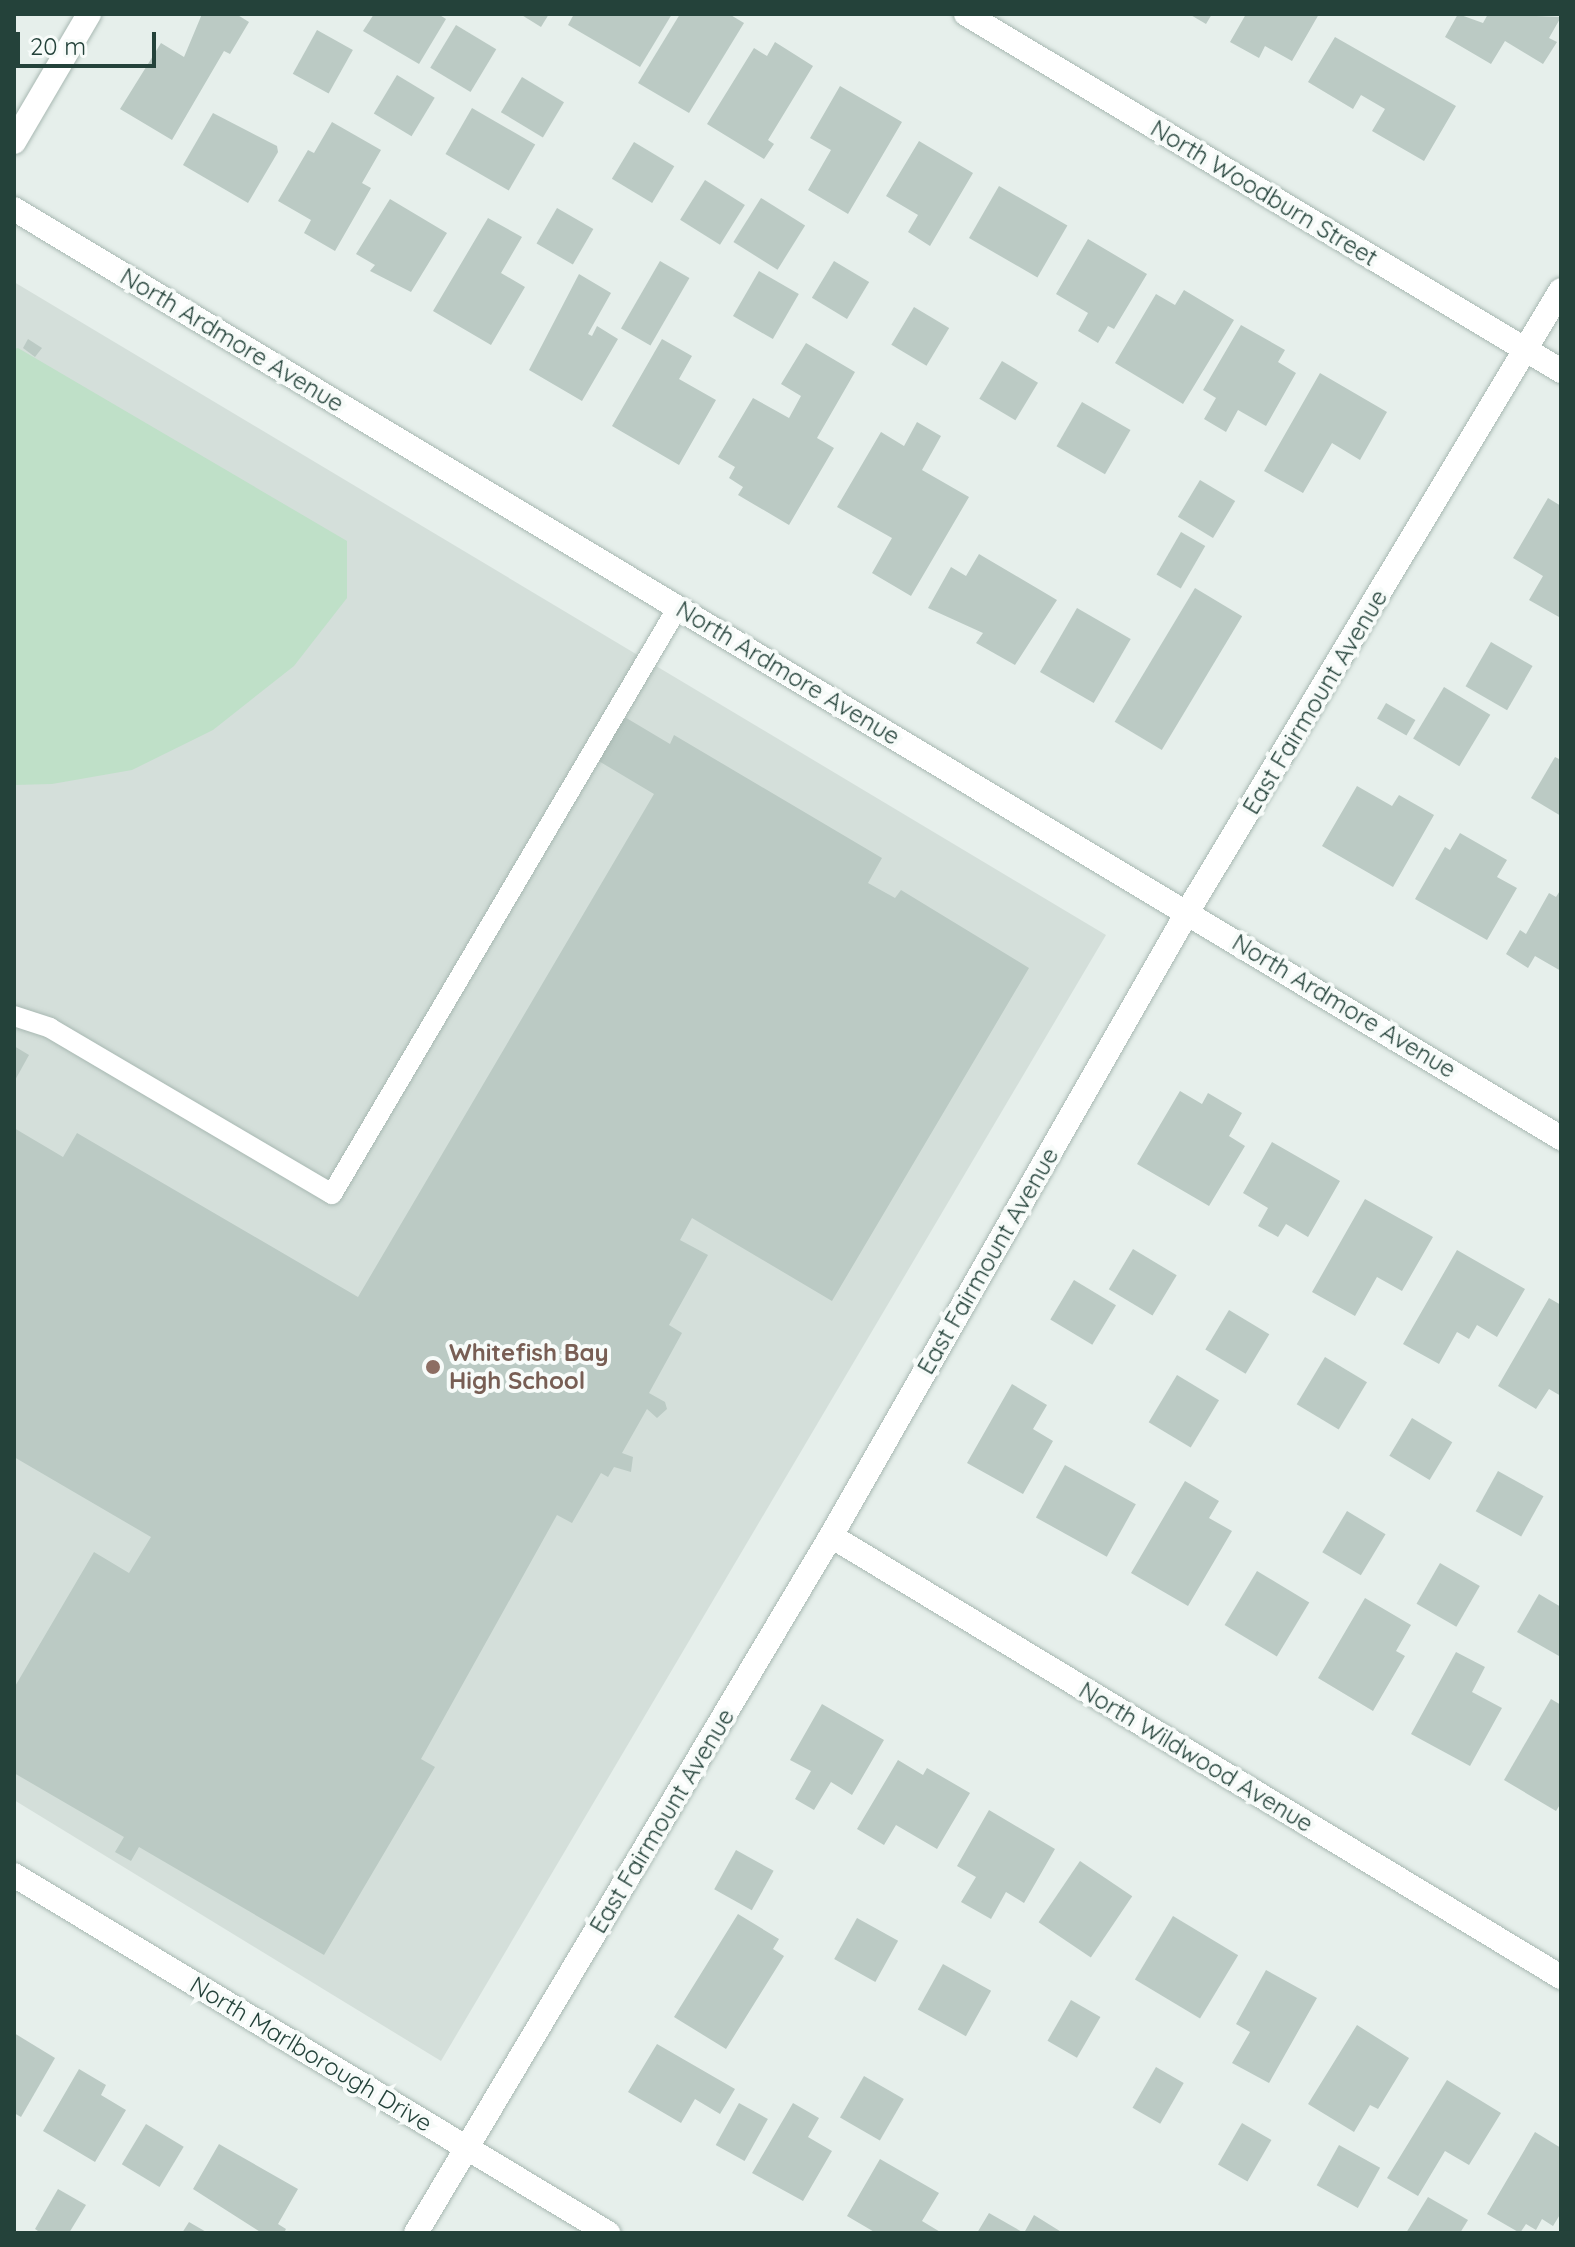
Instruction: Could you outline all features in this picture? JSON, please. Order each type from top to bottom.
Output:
[{"type":"street","points":[[14,142],[89,14]]},
{"type":"street","name":"North Woodburn Street","points":[[966,14],[1561,371]]},
{"type":"street","name":"North Ardmore Avenue","points":[[14,209],[1188,911],[1561,1138]]},
{"type":"street","name":"East Fairmount Avenue","points":[[416,2233],[831,1536],[1188,911],[1561,290]]},
{"type":"street","name":"North Wildwood Avenue","points":[[831,1536],[1561,1977]]},
{"type":"street","name":"North Marlborough Drive","points":[[14,1875],[608,2233]]},
{"type":"lane","points":[[14,1016],[50,1028],[332,1194],[678,607]]},
{"type":"shaded area","name":"Whitefish Bay High School","points":[[14,282],[1106,935],[441,2061],[14,1800]]},
{"type":"green space","points":[[18,348],[347,541],[347,598],[294,666],[213,730],[132,770],[52,784],[14,785],[14,349]]},
{"type":"building","points":[[202,14],[236,14],[249,22],[230,54],[224,51],[172,140],[120,109],[161,43],[184,57]]},
{"type":"building","points":[[374,14],[438,14],[446,19],[419,64],[363,31]]},
{"type":"building","points":[[520,14],[549,14],[541,27]]},
{"type":"building","points":[[574,14],[672,14],[640,67],[568,25]]},
{"type":"building","points":[[680,14],[729,14],[744,23],[689,113],[638,83]]},
{"type":"building","points":[[1189,14],[1212,14],[1206,24]]},
{"type":"building","points":[[1246,14],[1319,14],[1292,61],[1265,46],[1259,58],[1230,42]]},
{"type":"building","points":[[1458,14],[1483,23],[1488,14],[1561,17],[1549,38],[1557,42],[1543,64],[1505,41],[1491,64],[1445,37]]},
{"type":"building","points":[[456,25],[496,49],[471,92],[430,68]]},
{"type":"building","points":[[317,30],[353,50],[329,94],[293,74]]},
{"type":"building","points":[[1335,37],[1456,106],[1424,161],[1372,131],[1385,109],[1361,95],[1353,109],[1308,82]]},
{"type":"building","points":[[775,42],[813,66],[768,140],[774,144],[764,159],[707,124],[754,48],[767,56]]},
{"type":"building","points":[[397,75],[435,98],[412,136],[374,114]]},
{"type":"building","points":[[522,77],[564,102],[543,137],[501,112]]},
{"type":"building","points":[[840,86],[902,122],[848,214],[808,190],[831,150],[810,138]]},
{"type":"building","points":[[472,108],[535,144],[509,190],[446,154]]},
{"type":"building","points":[[213,113],[277,146],[278,152],[248,203],[183,165]]},
{"type":"building","points":[[332,122],[381,150],[362,183],[371,188],[335,251],[304,233],[311,220],[278,201],[308,150],[314,153]]},
{"type":"building","points":[[919,141],[973,173],[930,246],[908,232],[918,215],[886,196]]},
{"type":"building","points":[[634,142],[674,166],[652,203],[612,179]]},
{"type":"building","points":[[705,180],[745,205],[720,245],[680,220]]},
{"type":"building","points":[[999,186],[1067,225],[1037,277],[969,238]]},
{"type":"building","points":[[761,198],[805,226],[778,270],[733,242]]},
{"type":"building","points":[[390,199],[447,233],[411,292],[370,271],[375,265],[356,254]]},
{"type":"building","points":[[557,208],[593,229],[573,265],[536,244]]},
{"type":"building","points":[[488,218],[522,237],[501,273],[525,287],[491,345],[433,311]]},
{"type":"building","points":[[1088,239],[1147,274],[1114,329],[1108,326],[1098,343],[1078,331],[1088,313],[1056,294]]},
{"type":"building","points":[[660,261],[689,278],[650,346],[621,329]]},
{"type":"building","points":[[834,261],[869,282],[847,319],[812,298]]},
{"type":"building","points":[[759,271],[799,294],[773,339],[733,316]]},
{"type":"building","points":[[579,274],[611,293],[588,334],[592,336],[597,326],[618,339],[582,401],[529,370]]},
{"type":"building","points":[[1184,290],[1234,320],[1183,404],[1115,363],[1156,294],[1175,305]]},
{"type":"building","points":[[914,307],[949,328],[926,366],[891,345]]},
{"type":"building","points":[[1241,325],[1285,350],[1278,362],[1296,373],[1266,426],[1238,410],[1226,432],[1204,419],[1216,398],[1203,390]]},
{"type":"building","points":[[28,339],[42,348],[35,357],[23,348]]},
{"type":"building","points":[[662,339],[692,356],[679,379],[716,400],[679,465],[612,426]]},
{"type":"building","points":[[806,343],[855,372],[817,438],[834,448],[789,525],[738,495],[743,487],[729,478],[735,467],[718,457],[753,398],[789,418],[801,396],[781,384]]},
{"type":"building","points":[[1002,361],[1038,383],[1015,420],[979,399]]},
{"type":"building","points":[[1320,373],[1387,412],[1360,460],[1332,443],[1303,493],[1264,471]]},
{"type":"building","points":[[1082,402],[1130,430],[1105,474],[1056,446]]},
{"type":"building","points":[[917,422],[941,436],[922,470],[969,497],[911,596],[872,573],[892,538],[837,507],[881,432],[904,446]]},
{"type":"building","points":[[1200,480],[1235,501],[1213,538],[1178,517]]},
{"type":"building","points":[[1548,498],[1561,506],[1559,617],[1529,600],[1543,576],[1513,558]]},
{"type":"building","points":[[1181,532],[1205,546],[1181,588],[1156,574]]},
{"type":"building","points":[[979,554],[1057,600],[1015,665],[976,643],[983,633],[928,608],[951,567],[966,576]]},
{"type":"building","points":[[1195,588],[1242,616],[1162,750],[1115,722]]},
{"type":"building","points":[[1077,608],[1131,639],[1094,703],[1040,672]]},
{"type":"building","points":[[1491,642],[1533,666],[1507,710],[1466,686]]},
{"type":"building","points":[[1444,687],[1490,715],[1459,766],[1413,738]]},
{"type":"building","points":[[1386,703],[1415,720],[1406,736],[1377,719]]},
{"type":"building","points":[[623,716],[670,744],[674,735],[882,858],[868,883],[895,898],[901,890],[1029,968],[832,1301],[692,1218],[680,1240],[708,1255],[669,1325],[682,1333],[649,1393],[665,1402],[667,1409],[657,1418],[647,1409],[622,1453],[633,1457],[631,1472],[614,1467],[608,1477],[601,1473],[572,1523],[557,1515],[421,1759],[435,1767],[324,1955],[139,1847],[131,1861],[115,1852],[124,1837],[14,1773],[14,1688],[94,1552],[129,1573],[151,1537],[14,1457],[14,1128],[63,1157],[77,1133],[358,1297],[654,794],[597,760]]},
{"type":"building","points":[[1555,757],[1561,760],[1561,816],[1531,798]]},
{"type":"building","points":[[1357,786],[1392,806],[1399,795],[1434,815],[1393,887],[1322,846]]},
{"type":"building","points":[[1460,833],[1507,860],[1497,877],[1517,888],[1487,940],[1415,899],[1445,847],[1450,850]]},
{"type":"building","points":[[1561,889],[1561,971],[1535,956],[1528,968],[1506,954],[1520,930],[1526,934],[1549,893],[1556,897]]},
{"type":"building","points":[[14,1046],[29,1055],[14,1082]]},
{"type":"building","points":[[1180,1091],[1202,1104],[1208,1093],[1242,1113],[1229,1136],[1245,1146],[1209,1206],[1137,1164]]},
{"type":"building","points":[[1272,1142],[1340,1181],[1308,1237],[1286,1224],[1278,1237],[1258,1226],[1268,1208],[1243,1193]]},
{"type":"building","points":[[1365,1199],[1433,1237],[1402,1291],[1377,1277],[1355,1316],[1312,1292]]},
{"type":"building","points":[[1133,1249],[1177,1275],[1153,1316],[1109,1289]]},
{"type":"building","points":[[1457,1250],[1525,1289],[1497,1337],[1477,1325],[1469,1339],[1457,1332],[1439,1364],[1403,1344]]},
{"type":"building","points":[[1074,1280],[1116,1305],[1092,1345],[1050,1319]]},
{"type":"building","points":[[1549,1298],[1561,1305],[1561,1396],[1549,1389],[1536,1409],[1498,1386]]},
{"type":"building","points":[[1229,1310],[1269,1334],[1246,1374],[1205,1349]]},
{"type":"building","points":[[1325,1357],[1367,1382],[1339,1429],[1297,1404]]},
{"type":"building","points":[[1177,1375],[1219,1400],[1191,1447],[1149,1422]]},
{"type":"building","points":[[1012,1384],[1047,1405],[1033,1429],[1053,1441],[1023,1494],[967,1463]]},
{"type":"building","points":[[1412,1418],[1452,1442],[1430,1480],[1389,1456]]},
{"type":"building","points":[[1065,1465],[1136,1504],[1107,1557],[1036,1517]]},
{"type":"building","points":[[1498,1471],[1543,1496],[1521,1536],[1476,1511]]},
{"type":"building","points":[[1185,1481],[1219,1501],[1209,1518],[1232,1531],[1188,1606],[1131,1573]]},
{"type":"building","points":[[1347,1511],[1386,1534],[1361,1575],[1322,1552]]},
{"type":"building","points":[[1440,1563],[1480,1586],[1456,1627],[1416,1604]]},
{"type":"building","points":[[1257,1571],[1309,1602],[1277,1656],[1225,1625]]},
{"type":"building","points":[[1539,1594],[1561,1607],[1559,1656],[1517,1632]]},
{"type":"building","points":[[1365,1598],[1411,1625],[1396,1651],[1405,1656],[1373,1711],[1318,1678]]},
{"type":"building","points":[[1456,1652],[1485,1667],[1472,1692],[1502,1708],[1470,1766],[1411,1734]]},
{"type":"building","points":[[1551,1699],[1561,1705],[1561,1803],[1556,1811],[1504,1780]]},
{"type":"building","points":[[822,1704],[884,1740],[852,1795],[831,1782],[814,1810],[795,1799],[811,1771],[790,1760]]},
{"type":"building","points":[[898,1760],[923,1775],[927,1768],[970,1793],[937,1849],[896,1825],[884,1845],[857,1829]]},
{"type":"building","points":[[989,1810],[1055,1849],[1024,1903],[1006,1892],[991,1919],[961,1902],[976,1877],[957,1866]]},
{"type":"building","points":[[736,1850],[774,1871],[752,1910],[714,1889]]},
{"type":"building","points":[[1080,1861],[1132,1896],[1091,1958],[1039,1922]]},
{"type":"building","points":[[738,1914],[779,1939],[773,1949],[784,1956],[726,2049],[674,2017]]},
{"type":"building","points":[[1173,1916],[1238,1955],[1200,2019],[1135,1979]]},
{"type":"building","points":[[857,1918],[898,1941],[875,1982],[834,1959]]},
{"type":"building","points":[[943,1964],[991,1991],[966,2036],[918,2009]]},
{"type":"building","points":[[1266,1970],[1317,1998],[1269,2083],[1232,2063],[1250,2032],[1236,2024]]},
{"type":"building","points":[[1071,2000],[1100,2017],[1077,2058],[1048,2041]]},
{"type":"building","points":[[1357,2025],[1409,2058],[1378,2109],[1370,2105],[1354,2132],[1308,2104]]},
{"type":"building","points":[[14,2033],[55,2058],[21,2117],[14,2113]]},
{"type":"building","points":[[657,2044],[735,2089],[720,2114],[695,2099],[681,2123],[628,2092]]},
{"type":"building","points":[[1156,2067],[1184,2083],[1160,2124],[1132,2108]]},
{"type":"building","points":[[79,2069],[106,2085],[101,2095],[126,2110],[95,2162],[43,2131]]},
{"type":"building","points":[[864,2076],[904,2099],[880,2141],[840,2118]]},
{"type":"building","points":[[1447,2080],[1501,2113],[1469,2165],[1445,2151],[1418,2196],[1387,2178]]},
{"type":"building","points":[[739,2103],[768,2119],[745,2161],[716,2145]]},
{"type":"building","points":[[793,2103],[819,2118],[808,2137],[832,2151],[803,2201],[752,2173]]},
{"type":"building","points":[[1242,2123],[1271,2140],[1247,2182],[1218,2165]]},
{"type":"building","points":[[146,2124],[184,2147],[160,2187],[122,2164]]},
{"type":"building","points":[[1535,2132],[1561,2148],[1561,2213],[1553,2226],[1542,2219],[1536,2230],[1526,2224],[1520,2233],[1487,2214]]},
{"type":"building","points":[[219,2144],[298,2189],[278,2224],[286,2229],[284,2233],[262,2233],[193,2189]]},
{"type":"building","points":[[1339,2145],[1380,2168],[1358,2208],[1317,2185]]},
{"type":"building","points":[[880,2159],[939,2193],[922,2221],[942,2233],[876,2233],[847,2216]]},
{"type":"building","points":[[58,2189],[86,2205],[69,2233],[41,2233],[35,2229]]},
{"type":"building","points":[[1428,2197],[1468,2220],[1460,2233],[1406,2233]]},
{"type":"building","points":[[989,2213],[1024,2233],[977,2233]]},
{"type":"building","points":[[1034,2215],[1063,2233],[1024,2233]]},
{"type":"building","points":[[189,2222],[208,2233],[182,2233]]},
{"type":"place","name":"Whitefish Bay High School","points":[[433,1367]]}]
